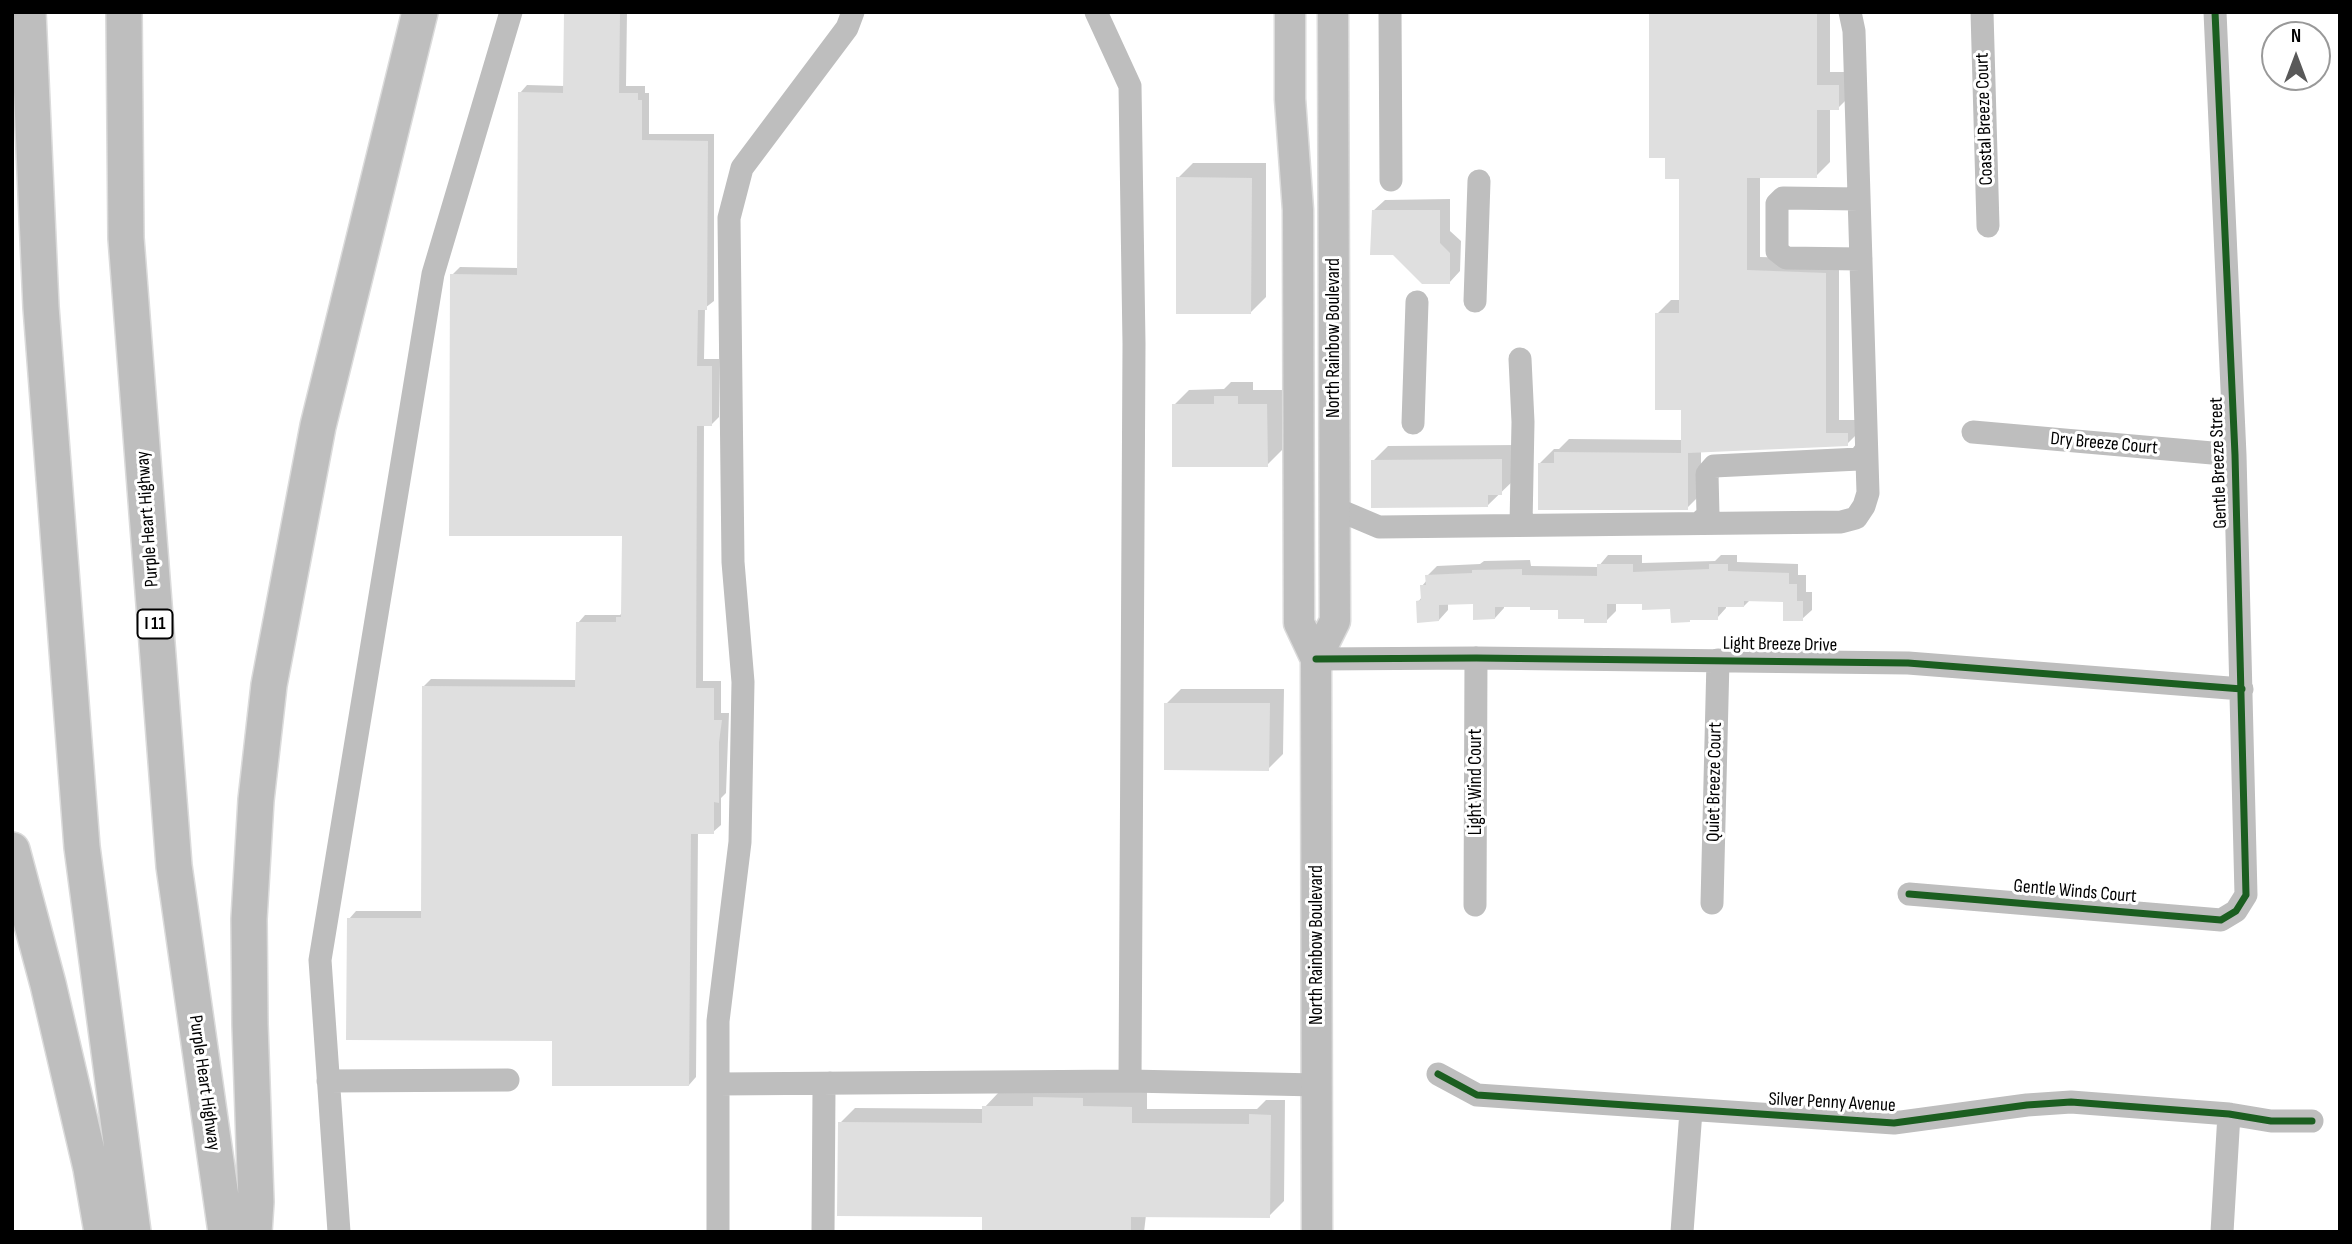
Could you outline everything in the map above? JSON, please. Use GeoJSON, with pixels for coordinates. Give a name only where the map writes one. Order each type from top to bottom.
{"type":"FeatureCollection","features":[{"type":"Feature","properties":{"kind":"highway","name":"Purple Heart Highway"},"geometry":{"type":"LineString","coordinates":[[124,12],[126,238],[174,866],[226,1232]]}},
{"type":"Feature","properties":{"kind":"highway"},"geometry":{"type":"LineString","coordinates":[[254,1232],[256,1202],[249,919],[256,800],[269,685],[318,426],[420,12]]}},
{"type":"Feature","properties":{"kind":"highway"},"geometry":{"type":"LineString","coordinates":[[27,23],[41,307],[82,847],[133,1232]]}},
{"type":"Feature","properties":{"kind":"highway"},"geometry":{"type":"LineString","coordinates":[[12,850],[48,984],[91,1168],[102,1232]]}},
{"type":"Feature","properties":{"kind":"main road","name":"North Rainbow Boulevard"},"geometry":{"type":"LineString","coordinates":[[1290,12],[1290,99],[1298,209],[1299,623],[1316,659],[1317,1232]]}},
{"type":"Feature","properties":{"kind":"main road","name":"North Rainbow Boulevard"},"geometry":{"type":"LineString","coordinates":[[1316,659],[1335,621],[1333,12]]}},
{"type":"Feature","properties":{"kind":"main road"},"geometry":{"type":"LineString","coordinates":[[1299,359],[1334,361]]}},
{"type":"Feature","properties":{"kind":"street"},"geometry":{"type":"LineString","coordinates":[[339,1232],[320,960],[433,274],[510,12]]}},
{"type":"Feature","properties":{"kind":"street"},"geometry":{"type":"LineString","coordinates":[[718,1232],[718,1021],[740,842],[743,682],[733,562],[729,218],[742,168],[847,28],[853,12]]}},
{"type":"Feature","properties":{"kind":"street"},"geometry":{"type":"LineString","coordinates":[[1096,12],[1130,86],[1134,344],[1130,1081]]}},
{"type":"Feature","properties":{"kind":"street"},"geometry":{"type":"LineString","coordinates":[[1390,12],[1391,180]]}},
{"type":"Feature","properties":{"kind":"street"},"geometry":{"type":"LineString","coordinates":[[1334,508],[1379,527],[1841,522],[1856,518],[1868,493],[1854,31],[1850,12]]}},
{"type":"Feature","properties":{"kind":"street","name":"Coastal Breeze Court"},"geometry":{"type":"LineString","coordinates":[[1982,12],[1988,226]]}},
{"type":"Feature","properties":{"kind":"street","name":"Gentle Breeze Street"},"geometry":{"type":"LineString","coordinates":[[2215,12],[2235,456],[2242,689],[2246,895],[2236,911]]}},
{"type":"Feature","properties":{"kind":"street"},"geometry":{"type":"LineString","coordinates":[[1475,301],[1479,181]]}},
{"type":"Feature","properties":{"kind":"street"},"geometry":{"type":"LineString","coordinates":[[1859,199],[1783,198],[1777,204],[1777,251],[1786,258],[1861,259]]}},
{"type":"Feature","properties":{"kind":"street"},"geometry":{"type":"LineString","coordinates":[[1413,423],[1417,302]]}},
{"type":"Feature","properties":{"kind":"street"},"geometry":{"type":"LineString","coordinates":[[1520,359],[1523,422],[1521,525]]}},
{"type":"Feature","properties":{"kind":"street","name":"Dry Breeze Court"},"geometry":{"type":"LineString","coordinates":[[1973,432],[2235,456]]}},
{"type":"Feature","properties":{"kind":"street"},"geometry":{"type":"LineString","coordinates":[[1699,523],[1708,515],[1707,474],[1714,466],[1859,459],[1866,450]]}},
{"type":"Feature","properties":{"kind":"street","name":"Light Wind Court"},"geometry":{"type":"LineString","coordinates":[[1475,905],[1476,658]]}},
{"type":"Feature","properties":{"kind":"street","name":"Light Breeze Drive"},"geometry":{"type":"LineString","coordinates":[[1316,659],[1908,663],[2242,689]]}},
{"type":"Feature","properties":{"kind":"street","name":"Quiet Breeze Court"},"geometry":{"type":"LineString","coordinates":[[1712,903],[1718,660]]}},
{"type":"Feature","properties":{"kind":"street","name":"Gentle Winds Court"},"geometry":{"type":"LineString","coordinates":[[1909,894],[2221,920],[2236,911]]}},
{"type":"Feature","properties":{"kind":"street","name":"Silver Penny Avenue"},"geometry":{"type":"LineString","coordinates":[[1438,1074],[1477,1096],[1894,1123],[2027,1105],[2071,1102],[2229,1114],[2270,1121],[2312,1121]]}},
{"type":"Feature","properties":{"kind":"street"},"geometry":{"type":"LineString","coordinates":[[328,1081],[509,1080]]}},
{"type":"Feature","properties":{"kind":"street"},"geometry":{"type":"LineString","coordinates":[[718,1084],[1130,1081],[1317,1085]]}},
{"type":"Feature","properties":{"kind":"street"},"geometry":{"type":"LineString","coordinates":[[823,1232],[824,1089],[830,1083]]}},
{"type":"Feature","properties":{"kind":"street"},"geometry":{"type":"LineString","coordinates":[[1682,1232],[1692,1111]]}},
{"type":"Feature","properties":{"kind":"street"},"geometry":{"type":"LineString","coordinates":[[2222,1232],[2229,1114]]}},
{"type":"Feature","properties":{"kind":"building"},"geometry":{"type":"Polygon","coordinates":[[[564,12],[620,12],[619,93],[638,93],[638,100],[642,100],[642,140],[708,141],[707,310],[698,310],[697,366],[712,366],[712,426],[697,426],[696,688],[714,688],[714,720],[722,720],[719,742],[719,803],[714,802],[714,834],[691,834],[689,1086],[552,1086],[552,1041],[346,1040],[347,918],[421,918],[422,686],[575,687],[576,622],[616,622],[616,617],[621,617],[622,536],[449,536],[450,274],[517,275],[518,92],[563,93],[564,12]]]}},
{"type":"Feature","properties":{"kind":"building"},"geometry":{"type":"Polygon","coordinates":[[[1649,12],[1817,12],[1817,85],[1839,85],[1839,110],[1817,110],[1817,178],[1747,178],[1747,270],[1826,273],[1826,433],[1848,433],[1848,446],[1688,453],[1688,510],[1538,510],[1538,463],[1554,463],[1554,452],[1681,453],[1681,410],[1655,410],[1655,313],[1679,313],[1679,179],[1665,179],[1665,158],[1649,158],[1649,12]]]}},
{"type":"Feature","properties":{"kind":"building"},"geometry":{"type":"Polygon","coordinates":[[[1176,177],[1252,178],[1251,314],[1176,314],[1176,177]]]}},
{"type":"Feature","properties":{"kind":"building"},"geometry":{"type":"Polygon","coordinates":[[[1372,210],[1440,210],[1440,243],[1450,253],[1450,284],[1422,284],[1393,255],[1370,255],[1372,210]]]}},
{"type":"Feature","properties":{"kind":"building"},"geometry":{"type":"Polygon","coordinates":[[[1214,396],[1238,396],[1238,404],[1267,404],[1268,467],[1172,467],[1172,404],[1214,404],[1214,396]]]}},
{"type":"Feature","properties":{"kind":"building"},"geometry":{"type":"Polygon","coordinates":[[[1502,459],[1502,495],[1488,495],[1488,507],[1371,508],[1371,460],[1502,459]]]}},
{"type":"Feature","properties":{"kind":"building"},"geometry":{"type":"Polygon","coordinates":[[[1597,564],[1633,564],[1633,572],[1709,569],[1709,564],[1728,564],[1728,571],[1789,573],[1789,584],[1797,584],[1797,601],[1803,601],[1803,621],[1783,621],[1783,602],[1744,601],[1744,607],[1718,607],[1718,620],[1690,622],[1671,623],[1670,609],[1642,610],[1642,604],[1607,604],[1607,623],[1584,623],[1584,619],[1558,619],[1558,610],[1530,610],[1530,607],[1495,607],[1495,619],[1473,620],[1473,604],[1439,605],[1439,621],[1417,623],[1416,601],[1421,600],[1420,585],[1426,585],[1425,575],[1522,569],[1522,575],[1597,576],[1597,564]]]}},
{"type":"Feature","properties":{"kind":"building"},"geometry":{"type":"Polygon","coordinates":[[[1164,703],[1270,703],[1269,771],[1164,770],[1164,703]]]}},
{"type":"Feature","properties":{"kind":"building"},"geometry":{"type":"Polygon","coordinates":[[[1033,1097],[1083,1098],[1083,1106],[1132,1107],[1132,1123],[1249,1124],[1249,1114],[1271,1115],[1270,1218],[1131,1217],[1131,1232],[982,1232],[982,1217],[837,1216],[838,1122],[982,1123],[982,1106],[1033,1106],[1033,1097]]]}},
{"type":"Feature","properties":{"kind":"cycle path"},"geometry":{"type":"LineString","coordinates":[[1909,894],[2221,920],[2236,911],[2246,895],[2235,455],[2215,12]]}},
{"type":"Feature","properties":{"kind":"cycle path"},"geometry":{"type":"LineString","coordinates":[[1316,659],[1908,663],[2242,689]]}},
{"type":"Feature","properties":{"kind":"cycle path"},"geometry":{"type":"LineString","coordinates":[[1438,1074],[1477,1095],[1894,1123],[2027,1105],[2071,1102],[2229,1114],[2271,1121],[2312,1121]]}}]}
